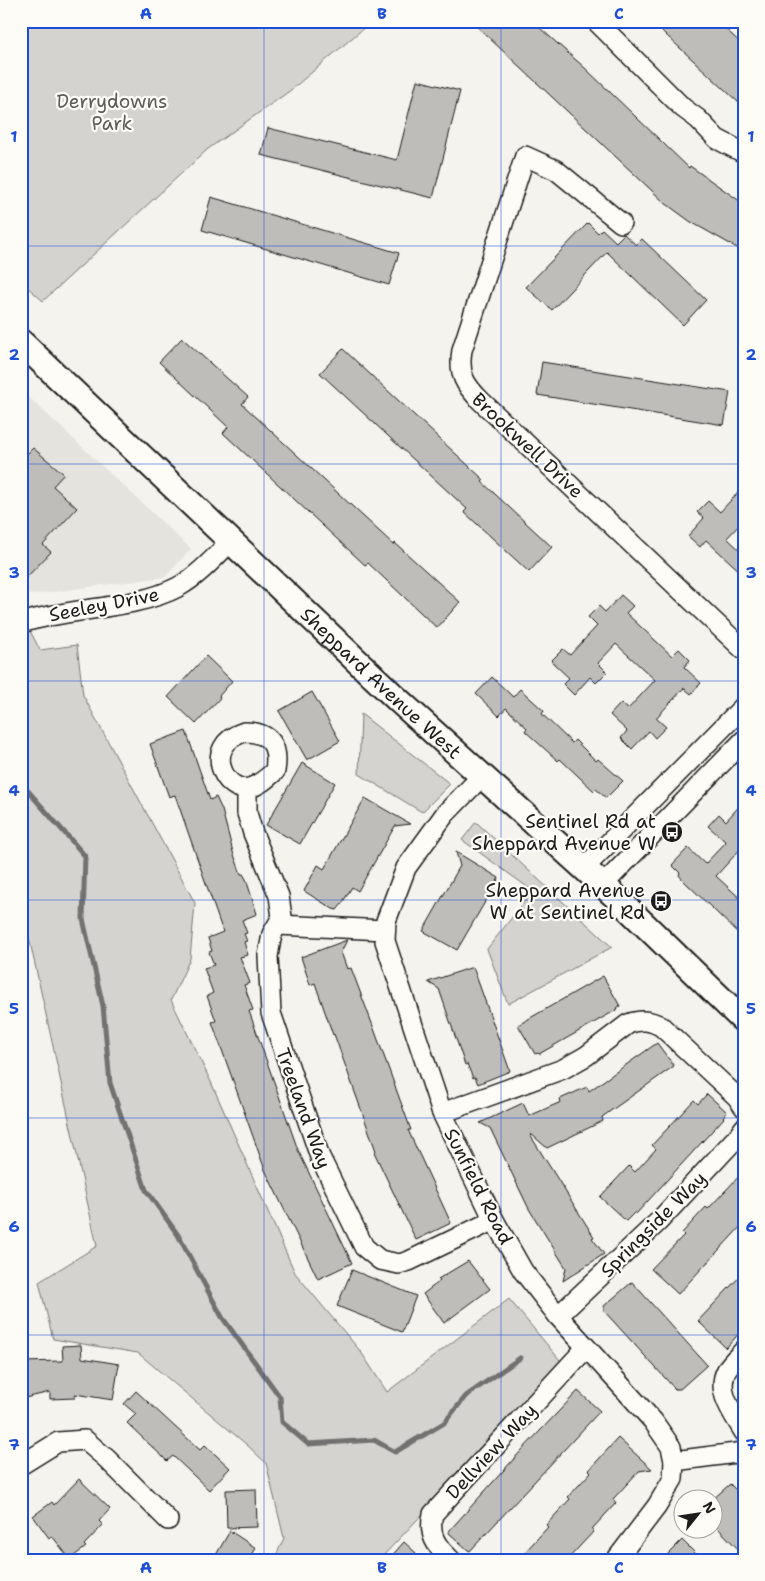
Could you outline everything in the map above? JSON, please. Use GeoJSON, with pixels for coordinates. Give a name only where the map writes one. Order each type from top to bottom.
{"type":"FeatureCollection","features":[{"type":"Feature","properties":{"kind":"main road","name":"Sheppard Avenue West"},"geometry":{"type":"LineString","coordinates":[[21,342],[398,700],[603,885],[744,1020]]}},
{"type":"Feature","properties":{"kind":"street"},"geometry":{"type":"LineString","coordinates":[[596,21],[683,108],[698,119],[717,139],[744,153]]}},
{"type":"Feature","properties":{"kind":"street","name":"Brookwell Drive"},"geometry":{"type":"LineString","coordinates":[[621,223],[556,170],[525,156],[464,340],[460,362],[463,378],[468,388],[481,401],[744,650]]}},
{"type":"Feature","properties":{"kind":"street","name":"Seeley Drive"},"geometry":{"type":"LineString","coordinates":[[21,623],[50,614],[109,606],[161,594],[192,578],[230,542]]}},
{"type":"Feature","properties":{"kind":"street"},"geometry":{"type":"LineString","coordinates":[[584,868],[744,706]]}},
{"type":"Feature","properties":{"kind":"street"},"geometry":{"type":"LineString","coordinates":[[603,885],[744,740]]}},
{"type":"Feature","properties":{"kind":"street","name":"Sunfield Road"},"geometry":{"type":"LineString","coordinates":[[482,776],[445,814],[406,868],[388,912],[385,930],[386,941],[442,1113],[494,1220],[523,1271],[558,1316],[662,1433],[671,1447],[674,1462]]}},
{"type":"Feature","properties":{"kind":"street","name":"Treeland Way"},"geometry":{"type":"LineString","coordinates":[[247,789],[248,813],[252,833],[280,896],[282,906],[282,917],[272,934],[268,956],[271,1013],[320,1157],[364,1247],[380,1260],[399,1264],[494,1220]]}},
{"type":"Feature","properties":{"kind":"street"},"geometry":{"type":"LineString","coordinates":[[278,925],[385,930]]}},
{"type":"Feature","properties":{"kind":"street"},"geometry":{"type":"LineString","coordinates":[[442,1113],[558,1071],[586,1056],[628,1024],[640,1021],[654,1022],[662,1027],[737,1097],[744,1107]]}},
{"type":"Feature","properties":{"kind":"street","name":"Springside Way"},"geometry":{"type":"LineString","coordinates":[[558,1316],[658,1222],[744,1128]]}},
{"type":"Feature","properties":{"kind":"street","name":"Dellview Way"},"geometry":{"type":"LineString","coordinates":[[451,1560],[438,1548],[432,1537],[433,1514],[586,1348]]}},
{"type":"Feature","properties":{"kind":"street"},"geometry":{"type":"LineString","coordinates":[[744,1350],[728,1368],[722,1382],[725,1397],[744,1432]]}},
{"type":"Feature","properties":{"kind":"street"},"geometry":{"type":"LineString","coordinates":[[21,1465],[58,1442],[85,1440],[107,1459],[168,1520]]}},
{"type":"Feature","properties":{"kind":"street"},"geometry":{"type":"LineString","coordinates":[[616,1560],[657,1506],[673,1479],[674,1462],[744,1452]]}},
{"type":"Feature","properties":{"kind":"shaded area"},"geometry":{"type":"Polygon","coordinates":[[[21,390],[191,549],[165,577],[21,596],[21,390]]]}},
{"type":"Feature","properties":{"kind":"green space","name":"Derrydowns Park"},"geometry":{"type":"Polygon","coordinates":[[[21,21],[372,21],[291,90],[208,149],[43,301],[25,285],[21,288],[23,283],[21,281],[21,21]]]}},
{"type":"Feature","properties":{"kind":"green space"},"geometry":{"type":"Polygon","coordinates":[[[21,623],[29,629],[40,650],[77,645],[83,695],[195,903],[190,959],[171,1000],[211,1082],[295,1273],[361,1352],[387,1392],[509,1299],[564,1365],[379,1560],[274,1560],[284,1538],[266,1463],[138,1353],[53,1339],[39,1282],[97,1246],[21,901],[21,623]]]}},
{"type":"Feature","properties":{"kind":"green space"},"geometry":{"type":"Polygon","coordinates":[[[361,714],[450,784],[422,812],[359,774],[361,714]]]}},
{"type":"Feature","properties":{"kind":"green space"},"geometry":{"type":"Polygon","coordinates":[[[476,822],[612,947],[508,1004],[487,949],[533,891],[462,840],[476,822]]]}},
{"type":"Feature","properties":{"kind":"building"},"geometry":{"type":"Polygon","coordinates":[[[471,21],[532,21],[585,68],[689,168],[690,166],[744,204],[744,240],[739,249],[691,222],[665,203],[471,21]]]}},
{"type":"Feature","properties":{"kind":"building"},"geometry":{"type":"Polygon","coordinates":[[[651,21],[717,21],[744,46],[744,95],[738,102],[651,21]]]}},
{"type":"Feature","properties":{"kind":"building"},"geometry":{"type":"Polygon","coordinates":[[[417,80],[460,91],[433,198],[261,155],[268,128],[397,160],[417,80]]]}},
{"type":"Feature","properties":{"kind":"building"},"geometry":{"type":"Polygon","coordinates":[[[211,197],[399,253],[389,285],[202,230],[211,197]]]}},
{"type":"Feature","properties":{"kind":"building"},"geometry":{"type":"Polygon","coordinates":[[[588,223],[598,233],[602,229],[616,242],[624,234],[636,245],[642,239],[706,300],[683,325],[607,252],[552,310],[526,287],[588,223]]]}},
{"type":"Feature","properties":{"kind":"building"},"geometry":{"type":"Polygon","coordinates":[[[182,338],[248,397],[242,404],[394,545],[395,543],[460,602],[437,628],[368,563],[365,565],[223,433],[228,427],[159,362],[182,338]]]}},
{"type":"Feature","properties":{"kind":"building"},"geometry":{"type":"Polygon","coordinates":[[[343,349],[484,480],[482,482],[552,547],[529,572],[464,512],[467,509],[320,373],[343,349]]]}},
{"type":"Feature","properties":{"kind":"building"},"geometry":{"type":"Polygon","coordinates":[[[542,362],[730,392],[724,425],[537,395],[542,362]]]}},
{"type":"Feature","properties":{"kind":"building"},"geometry":{"type":"Polygon","coordinates":[[[33,448],[64,474],[53,486],[77,508],[43,545],[51,552],[21,583],[21,460],[33,448]]]}},
{"type":"Feature","properties":{"kind":"building"},"geometry":{"type":"Polygon","coordinates":[[[744,486],[744,510],[738,517],[743,521],[727,538],[744,554],[744,575],[706,540],[700,547],[688,536],[704,518],[697,512],[708,501],[720,512],[744,486]]]}},
{"type":"Feature","properties":{"kind":"building"},"geometry":{"type":"Polygon","coordinates":[[[621,595],[633,606],[626,613],[672,656],[679,649],[690,660],[684,667],[701,683],[691,694],[684,688],[656,718],[666,727],[655,738],[649,731],[632,749],[621,738],[627,731],[610,715],[621,703],[628,709],[655,680],[616,644],[598,663],[607,672],[596,683],[590,677],[574,695],[563,684],[569,678],[551,661],[563,649],[570,655],[597,626],[588,617],[599,606],[605,612],[621,595]]]}},
{"type":"Feature","properties":{"kind":"building"},"geometry":{"type":"Polygon","coordinates":[[[206,656],[232,681],[219,696],[220,698],[196,724],[168,697],[206,656]]]}},
{"type":"Feature","properties":{"kind":"building"},"geometry":{"type":"Polygon","coordinates":[[[492,677],[513,697],[520,689],[544,711],[542,714],[572,743],[575,740],[596,761],[598,759],[623,781],[606,798],[596,789],[594,791],[560,759],[558,761],[525,731],[527,728],[506,708],[499,716],[476,694],[492,677]]]}},
{"type":"Feature","properties":{"kind":"building"},"geometry":{"type":"Polygon","coordinates":[[[312,692],[340,741],[307,760],[279,711],[312,692]]]}},
{"type":"Feature","properties":{"kind":"building"},"geometry":{"type":"Polygon","coordinates":[[[186,731],[210,800],[216,797],[222,810],[233,852],[241,874],[246,879],[257,914],[242,920],[247,933],[244,934],[247,941],[244,942],[248,955],[240,957],[250,983],[244,985],[253,1010],[249,1011],[298,1150],[352,1263],[318,1279],[265,1170],[212,1022],[216,1021],[207,996],[213,993],[204,968],[214,965],[209,952],[212,951],[208,938],[223,932],[175,795],[169,797],[150,744],[186,731]]]}},
{"type":"Feature","properties":{"kind":"building"},"geometry":{"type":"Polygon","coordinates":[[[302,763],[335,783],[300,844],[266,825],[302,763]]]}},
{"type":"Feature","properties":{"kind":"building"},"geometry":{"type":"Polygon","coordinates":[[[365,798],[410,824],[395,826],[358,891],[352,887],[337,910],[333,909],[304,891],[318,865],[324,869],[365,798]]]}},
{"type":"Feature","properties":{"kind":"building"},"geometry":{"type":"Polygon","coordinates":[[[744,801],[744,845],[716,876],[744,902],[744,939],[683,880],[679,875],[680,873],[672,865],[688,848],[705,864],[726,842],[708,826],[719,814],[726,821],[744,801]]]}},
{"type":"Feature","properties":{"kind":"building"},"geometry":{"type":"Polygon","coordinates":[[[456,852],[499,878],[457,950],[423,931],[460,866],[456,852]]]}},
{"type":"Feature","properties":{"kind":"building"},"geometry":{"type":"Polygon","coordinates":[[[347,940],[341,952],[347,969],[351,968],[373,1026],[411,1130],[408,1130],[451,1223],[416,1240],[374,1152],[376,1151],[315,983],[310,985],[301,957],[347,940]]]}},
{"type":"Feature","properties":{"kind":"building"},"geometry":{"type":"Polygon","coordinates":[[[473,967],[510,1071],[478,1084],[467,1064],[465,1065],[439,989],[428,982],[473,967]]]}},
{"type":"Feature","properties":{"kind":"building"},"geometry":{"type":"Polygon","coordinates":[[[603,976],[620,1006],[618,1009],[539,1054],[535,1054],[518,1025],[603,976]]]}},
{"type":"Feature","properties":{"kind":"building"},"geometry":{"type":"Polygon","coordinates":[[[657,1043],[674,1066],[602,1117],[603,1121],[547,1148],[530,1135],[594,1237],[592,1238],[604,1254],[563,1281],[566,1268],[529,1209],[490,1128],[480,1123],[523,1103],[529,1116],[561,1102],[560,1099],[587,1087],[589,1091],[657,1043]]]}},
{"type":"Feature","properties":{"kind":"building"},"geometry":{"type":"Polygon","coordinates":[[[707,1094],[727,1112],[724,1118],[636,1214],[635,1212],[626,1221],[600,1197],[629,1166],[635,1172],[656,1149],[652,1145],[694,1100],[698,1104],[707,1094]]]}},
{"type":"Feature","properties":{"kind":"building"},"geometry":{"type":"Polygon","coordinates":[[[744,1171],[744,1223],[678,1294],[651,1269],[684,1235],[682,1233],[706,1207],[708,1209],[744,1171]]]}},
{"type":"Feature","properties":{"kind":"building"},"geometry":{"type":"Polygon","coordinates":[[[468,1261],[490,1289],[444,1323],[423,1294],[440,1281],[438,1279],[468,1261]]]}},
{"type":"Feature","properties":{"kind":"building"},"geometry":{"type":"Polygon","coordinates":[[[352,1270],[416,1296],[402,1332],[337,1306],[352,1270]]]}},
{"type":"Feature","properties":{"kind":"building"},"geometry":{"type":"Polygon","coordinates":[[[744,1272],[744,1328],[726,1348],[698,1321],[744,1272]]]}},
{"type":"Feature","properties":{"kind":"building"},"geometry":{"type":"Polygon","coordinates":[[[632,1282],[707,1365],[680,1389],[675,1389],[604,1311],[604,1306],[632,1282]]]}},
{"type":"Feature","properties":{"kind":"building"},"geometry":{"type":"Polygon","coordinates":[[[81,1345],[82,1358],[119,1364],[113,1400],[75,1394],[75,1398],[50,1399],[50,1392],[21,1399],[21,1362],[63,1361],[62,1346],[81,1345]]]}},
{"type":"Feature","properties":{"kind":"building"},"geometry":{"type":"Polygon","coordinates":[[[136,1391],[200,1450],[205,1445],[230,1468],[209,1490],[173,1456],[167,1461],[127,1423],[136,1414],[124,1404],[136,1391]]]}},
{"type":"Feature","properties":{"kind":"building"},"geometry":{"type":"Polygon","coordinates":[[[578,1391],[600,1411],[470,1551],[468,1550],[449,1531],[578,1391]]]}},
{"type":"Feature","properties":{"kind":"building"},"geometry":{"type":"Polygon","coordinates":[[[618,1438],[652,1469],[639,1471],[613,1499],[616,1503],[592,1529],[594,1531],[567,1560],[531,1560],[524,1553],[570,1499],[568,1497],[591,1472],[589,1470],[618,1438]]]}},
{"type":"Feature","properties":{"kind":"building"},"geometry":{"type":"Polygon","coordinates":[[[79,1479],[110,1509],[99,1521],[103,1525],[84,1545],[86,1547],[70,1559],[52,1536],[49,1538],[33,1516],[52,1502],[54,1505],[79,1479]]]}},
{"type":"Feature","properties":{"kind":"building"},"geometry":{"type":"Polygon","coordinates":[[[730,1484],[744,1498],[744,1555],[722,1532],[722,1491],[730,1484]]]}},
{"type":"Feature","properties":{"kind":"building"},"geometry":{"type":"Polygon","coordinates":[[[256,1489],[257,1527],[227,1528],[226,1490],[256,1489]]]}},
{"type":"Feature","properties":{"kind":"building"},"geometry":{"type":"Polygon","coordinates":[[[230,1531],[256,1548],[249,1560],[213,1560],[230,1531]]]}},
{"type":"Feature","properties":{"kind":"building"},"geometry":{"type":"Polygon","coordinates":[[[682,1540],[702,1560],[662,1560],[682,1540]]]}},
{"type":"Feature","properties":{"kind":"building"},"geometry":{"type":"Polygon","coordinates":[[[404,1542],[416,1553],[410,1560],[388,1560],[404,1542]]]}},
{"type":"Feature","properties":{"kind":"waterway"},"geometry":{"type":"LineString","coordinates":[[21,783],[85,856],[83,919],[103,1006],[110,1083],[146,1190],[178,1235],[222,1317],[280,1397],[282,1422],[308,1444],[374,1440],[395,1452],[444,1423],[466,1396],[520,1358]]}},
{"type":"Feature","properties":{"kind":"place","name":"Sentinel Rd at Sheppard Avenue W"},"geometry":{"type":"Point","coordinates":[672,832]}},
{"type":"Feature","properties":{"kind":"place","name":"Sheppard Avenue W at Sentinel Rd"},"geometry":{"type":"Point","coordinates":[661,901]}}]}
